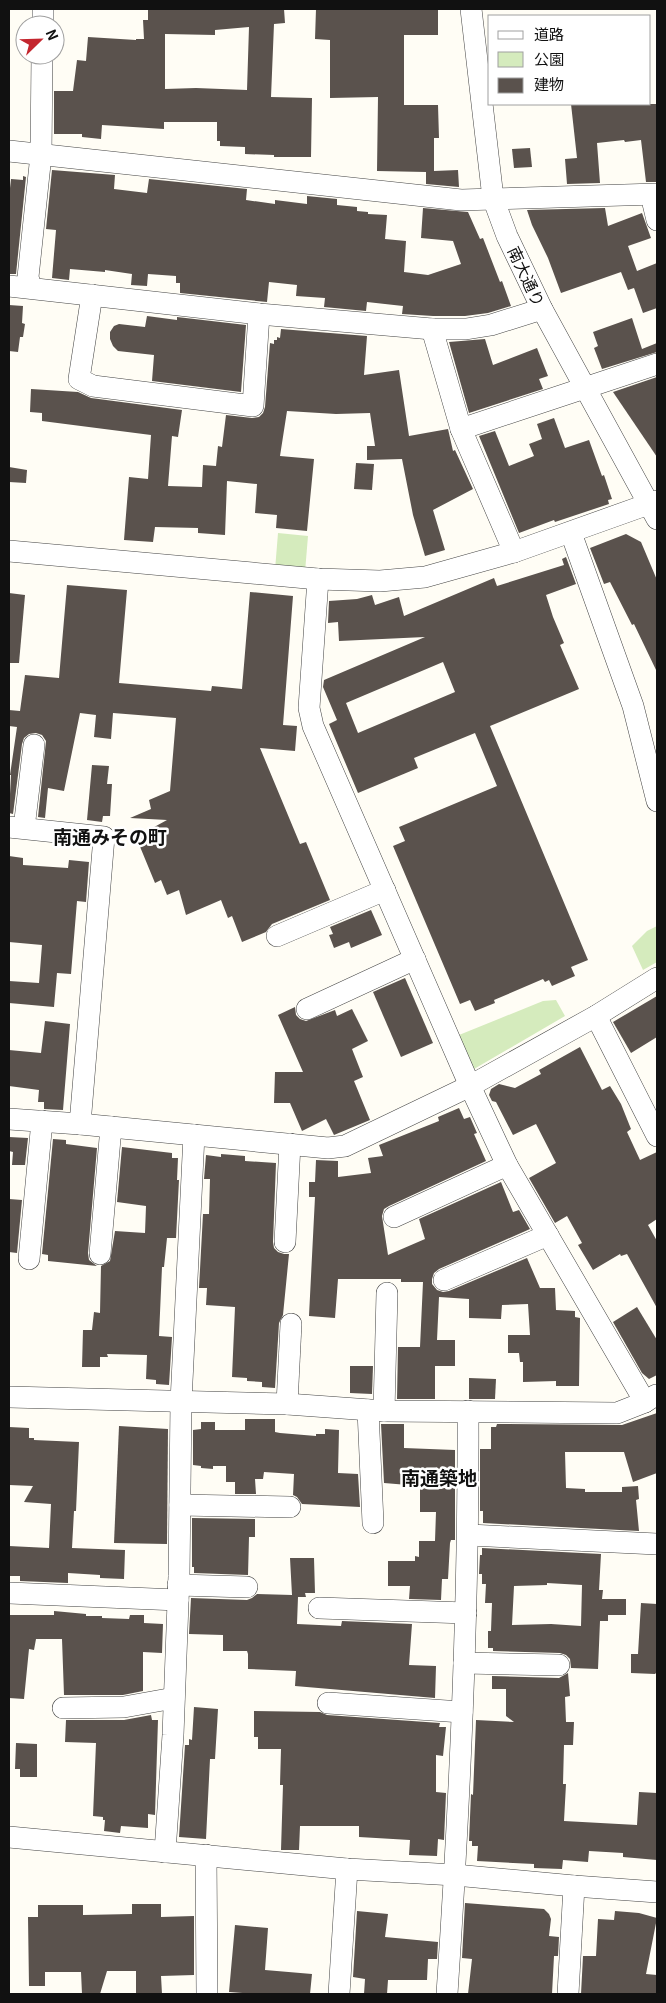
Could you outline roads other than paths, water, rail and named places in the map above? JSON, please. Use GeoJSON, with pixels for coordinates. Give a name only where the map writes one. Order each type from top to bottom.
{"type":"FeatureCollection","features":[{"type":"Feature","properties":{"kind":"street","name":"南大通り"},"geometry":{"type":"LineString","coordinates":[[471,9],[492,198],[542,310],[655,508]]}},
{"type":"Feature","properties":{"kind":"street"},"geometry":{"type":"LineString","coordinates":[[31,288],[28,277],[41,155],[42,65]]}},
{"type":"Feature","properties":{"kind":"street"},"geometry":{"type":"LineString","coordinates":[[9,151],[461,200],[654,194],[657,220]]}},
{"type":"Feature","properties":{"kind":"street"},"geometry":{"type":"LineString","coordinates":[[9,286],[259,314],[432,329],[466,329],[491,326],[542,310]]}},
{"type":"Feature","properties":{"kind":"street"},"geometry":{"type":"LineString","coordinates":[[92,295],[78,379],[92,386],[253,406],[259,314]]}},
{"type":"Feature","properties":{"kind":"street"},"geometry":{"type":"LineString","coordinates":[[432,329],[461,429],[514,552]]}},
{"type":"Feature","properties":{"kind":"street"},"geometry":{"type":"LineString","coordinates":[[461,429],[657,364]]}},
{"type":"Feature","properties":{"kind":"street"},"geometry":{"type":"LineString","coordinates":[[9,551],[318,579],[380,581],[424,577],[514,552],[655,508]]}},
{"type":"Feature","properties":{"kind":"street"},"geometry":{"type":"LineString","coordinates":[[571,533],[633,706],[657,801]]}},
{"type":"Feature","properties":{"kind":"street"},"geometry":{"type":"LineString","coordinates":[[9,1397],[287,1404],[376,1410],[618,1414],[651,1398],[548,1235],[507,1165],[470,1086],[313,726],[309,708],[318,579]]}},
{"type":"Feature","properties":{"kind":"street"},"geometry":{"type":"LineString","coordinates":[[34,744],[16,828],[104,837],[80,1124]]}},
{"type":"Feature","properties":{"kind":"street"},"geometry":{"type":"LineString","coordinates":[[277,936],[385,890]]}},
{"type":"Feature","properties":{"kind":"street"},"geometry":{"type":"LineString","coordinates":[[307,1009],[415,959]]}},
{"type":"Feature","properties":{"kind":"street"},"geometry":{"type":"LineString","coordinates":[[9,1119],[328,1148],[345,1146],[470,1086],[596,1016],[657,978]]}},
{"type":"Feature","properties":{"kind":"street"},"geometry":{"type":"LineString","coordinates":[[596,1016],[657,1136]]}},
{"type":"Feature","properties":{"kind":"street"},"geometry":{"type":"LineString","coordinates":[[29,1259],[42,1121]]}},
{"type":"Feature","properties":{"kind":"street"},"geometry":{"type":"LineString","coordinates":[[100,1254],[111,1127]]}},
{"type":"Feature","properties":{"kind":"street"},"geometry":{"type":"LineString","coordinates":[[165,1852],[174,1698],[181,1402],[194,1136]]}},
{"type":"Feature","properties":{"kind":"street"},"geometry":{"type":"LineString","coordinates":[[285,1242],[290,1144]]}},
{"type":"Feature","properties":{"kind":"street"},"geometry":{"type":"LineString","coordinates":[[394,1217],[507,1165]]}},
{"type":"Feature","properties":{"kind":"street"},"geometry":{"type":"LineString","coordinates":[[444,1280],[548,1235]]}},
{"type":"Feature","properties":{"kind":"street"},"geometry":{"type":"LineString","coordinates":[[373,1523],[376,1410],[386,1293]]}},
{"type":"Feature","properties":{"kind":"street"},"geometry":{"type":"LineString","coordinates":[[287,1404],[291,1324]]}},
{"type":"Feature","properties":{"kind":"street"},"geometry":{"type":"LineString","coordinates":[[447,1994],[455,1875],[469,1535],[468,1412]]}},
{"type":"Feature","properties":{"kind":"street"},"geometry":{"type":"LineString","coordinates":[[180,1505],[290,1507]]}},
{"type":"Feature","properties":{"kind":"street"},"geometry":{"type":"LineString","coordinates":[[469,1535],[657,1544]]}},
{"type":"Feature","properties":{"kind":"street"},"geometry":{"type":"LineString","coordinates":[[9,1592],[178,1592],[247,1587]]}},
{"type":"Feature","properties":{"kind":"street"},"geometry":{"type":"LineString","coordinates":[[319,1608],[466,1613]]}},
{"type":"Feature","properties":{"kind":"street"},"geometry":{"type":"LineString","coordinates":[[464,1663],[559,1665]]}},
{"type":"Feature","properties":{"kind":"street"},"geometry":{"type":"LineString","coordinates":[[63,1708],[124,1707],[174,1698]]}},
{"type":"Feature","properties":{"kind":"street"},"geometry":{"type":"LineString","coordinates":[[328,1703],[462,1712]]}},
{"type":"Feature","properties":{"kind":"street"},"geometry":{"type":"LineString","coordinates":[[9,1837],[347,1869],[455,1875],[657,1892]]}},
{"type":"Feature","properties":{"kind":"street"},"geometry":{"type":"LineString","coordinates":[[206,1855],[207,1994]]}},
{"type":"Feature","properties":{"kind":"street"},"geometry":{"type":"LineString","coordinates":[[339,1994],[347,1869]]}},
{"type":"Feature","properties":{"kind":"street"},"geometry":{"type":"LineString","coordinates":[[568,1994],[574,1886]]}},
{"type":"Feature","properties":{"kind":"district","name":"南通みその町"},"geometry":{"type":"Point","coordinates":[110,835]}},
{"type":"Feature","properties":{"kind":"district","name":"南通築地"},"geometry":{"type":"Point","coordinates":[439,1476]}}]}
